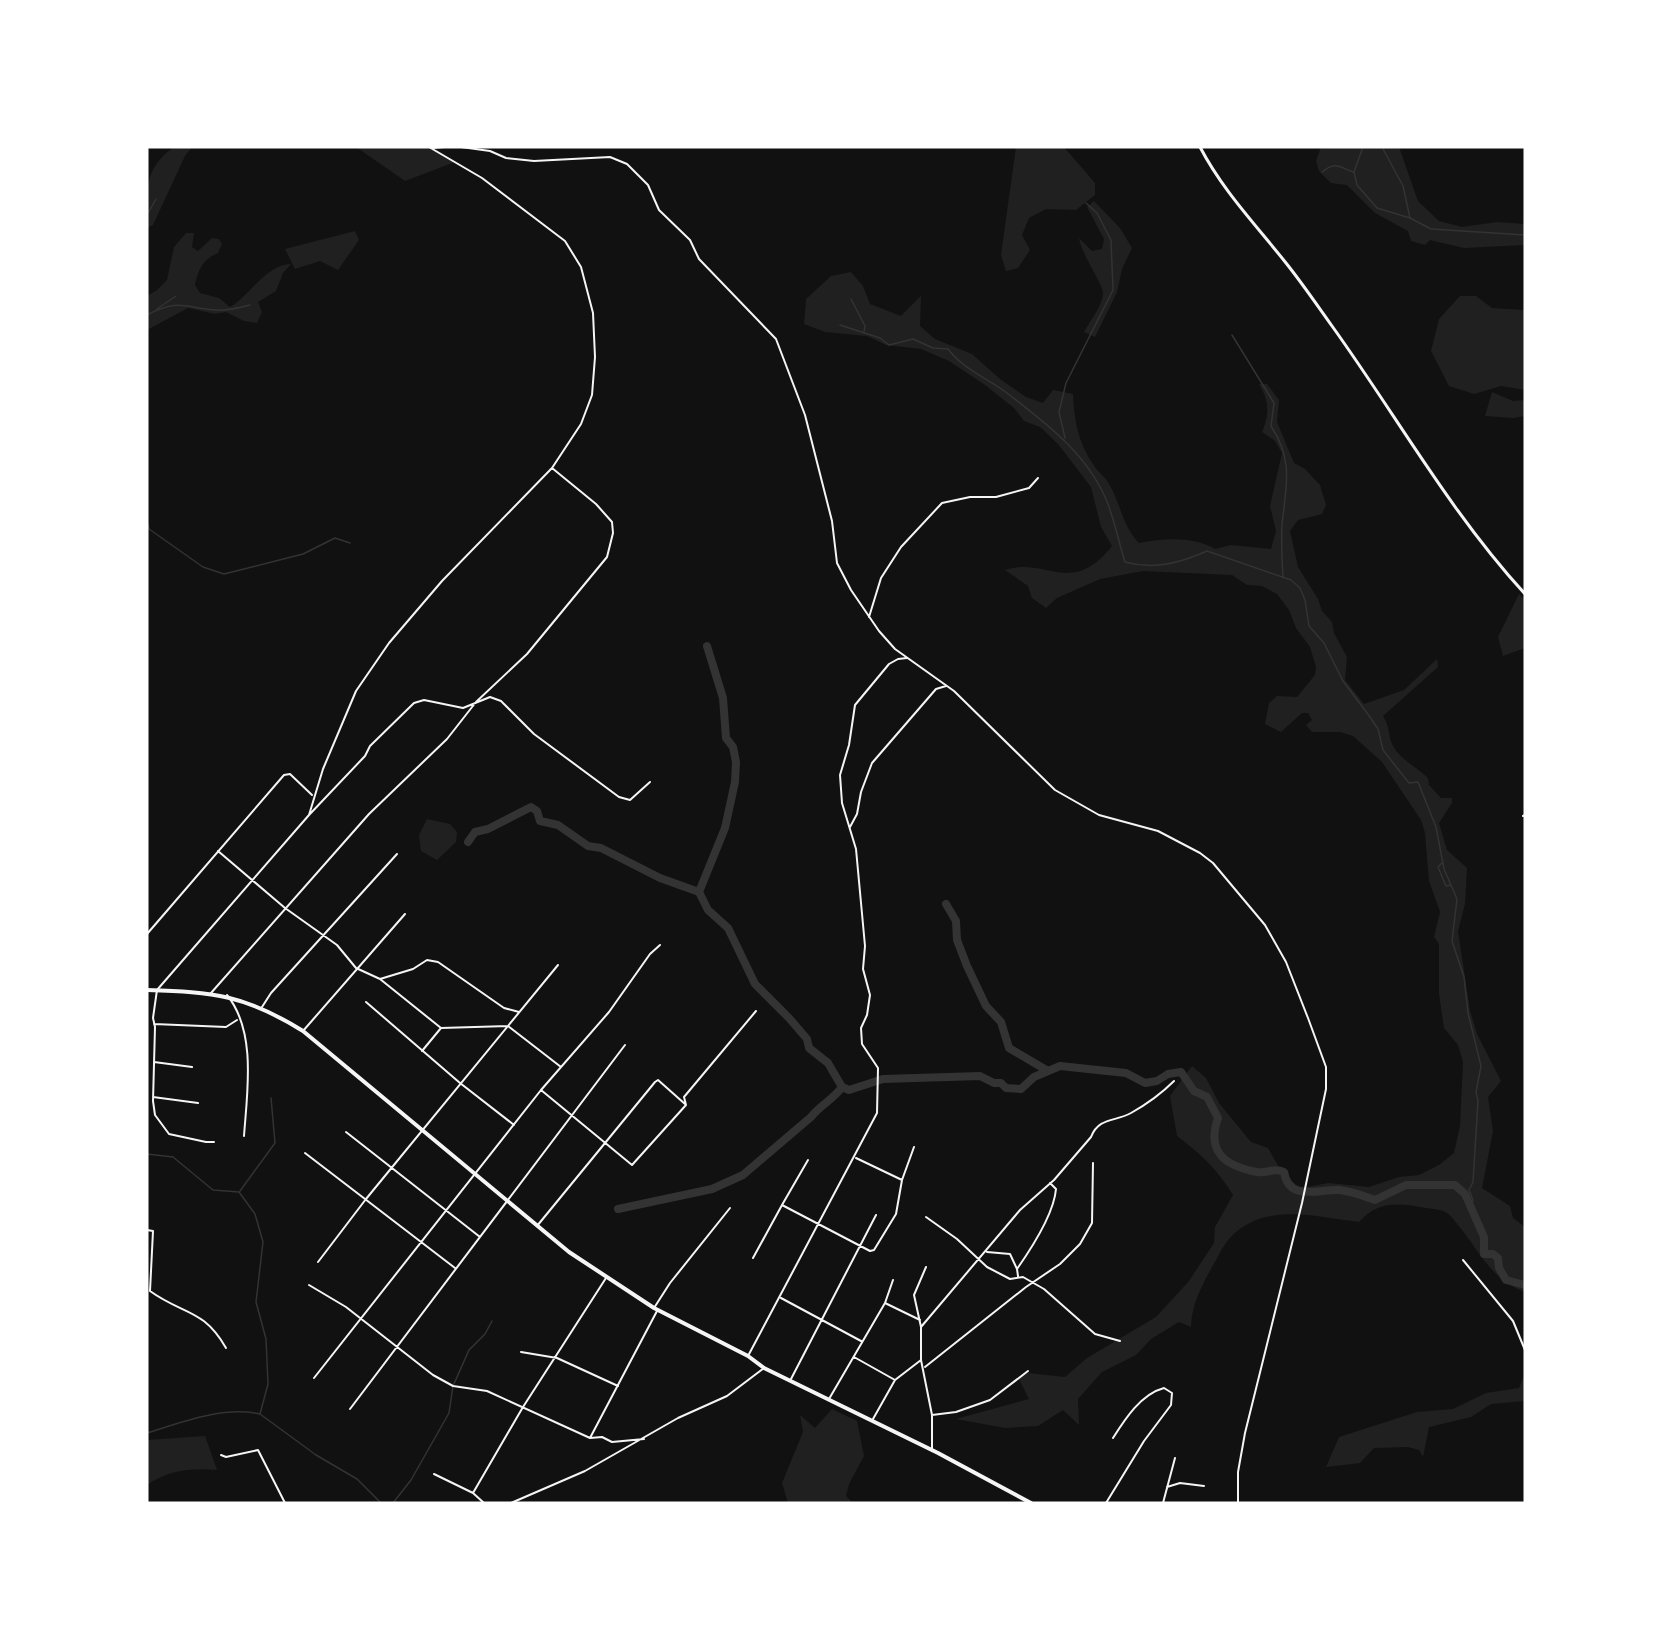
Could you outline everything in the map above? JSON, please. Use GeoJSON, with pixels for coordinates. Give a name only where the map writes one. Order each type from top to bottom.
{"type":"FeatureCollection","features":[{"type":"Feature","properties":{"kind":"highway"},"geometry":{"type":"LineString","coordinates":[[147,990],[227,995],[262,1007],[303,1031],[537,1226],[606,1278],[656,1309],[748,1356],[764,1368],[791,1379],[932,1450],[1030,1503]]}},
{"type":"Feature","properties":{"kind":"main road"},"geometry":{"type":"LineString","coordinates":[[1200,147],[1240,209],[1286,263],[1366,373],[1453,508],[1483,547],[1525,594]]}},
{"type":"Feature","properties":{"kind":"street"},"geometry":{"type":"LineString","coordinates":[[430,148],[444,147]]}},
{"type":"Feature","properties":{"kind":"street"},"geometry":{"type":"LineString","coordinates":[[461,147],[490,151],[507,158],[534,161],[610,157],[627,164],[648,184],[659,210],[690,240],[699,259],[776,339],[791,372],[811,436],[832,521],[837,563],[869,618],[895,649],[946,686],[1055,790],[1099,815],[1158,831],[1200,853],[1213,863],[1265,925],[1286,962],[1326,1067],[1326,1089],[1304,1193],[1247,1423],[1238,1472],[1238,1503]]}},
{"type":"Feature","properties":{"kind":"street"},"geometry":{"type":"LineString","coordinates":[[309,815],[313,795],[356,692],[389,643],[442,581],[552,468],[581,424],[592,395],[595,357],[593,313],[581,267],[565,241],[482,178],[430,148]]}},
{"type":"Feature","properties":{"kind":"street"},"geometry":{"type":"LineString","coordinates":[[211,993],[369,814],[447,739],[476,702],[527,654],[607,557],[613,532],[612,522],[596,504],[552,468]]}},
{"type":"Feature","properties":{"kind":"street"},"geometry":{"type":"LineString","coordinates":[[869,618],[881,578],[901,547],[942,503],[970,497],[996,497],[1029,488],[1038,478]]}},
{"type":"Feature","properties":{"kind":"street"},"geometry":{"type":"LineString","coordinates":[[748,1356],[856,1158],[877,1113],[878,1068],[862,1044],[861,1029],[867,1015],[870,995],[863,969],[865,946],[856,849],[842,802],[840,775],[849,745],[855,705],[889,664],[898,658],[907,658]]}},
{"type":"Feature","properties":{"kind":"street"},"geometry":{"type":"LineString","coordinates":[[850,827],[857,814],[861,792],[872,763],[936,689],[946,686]]}},
{"type":"Feature","properties":{"kind":"street"},"geometry":{"type":"LineString","coordinates":[[214,1142],[169,1134],[155,1115],[153,1018],[157,990],[309,815],[365,756],[370,746],[414,703],[424,700],[463,708],[490,697],[501,701],[534,734],[619,796],[630,800],[650,782]]}},
{"type":"Feature","properties":{"kind":"street"},"geometry":{"type":"LineString","coordinates":[[147,934],[284,775],[290,774],[313,795]]}},
{"type":"Feature","properties":{"kind":"street"},"geometry":{"type":"LineString","coordinates":[[218,851],[255,879],[285,908],[337,945],[356,968],[380,979],[441,1028],[508,1026],[561,1067]]}},
{"type":"Feature","properties":{"kind":"street"},"geometry":{"type":"LineString","coordinates":[[262,1007],[271,993],[397,855]]}},
{"type":"Feature","properties":{"kind":"street"},"geometry":{"type":"LineString","coordinates":[[303,1031],[405,914]]}},
{"type":"Feature","properties":{"kind":"street"},"geometry":{"type":"LineString","coordinates":[[315,1378],[541,1090],[609,1012],[650,954],[660,945]]}},
{"type":"Feature","properties":{"kind":"street"},"geometry":{"type":"LineString","coordinates":[[380,979],[414,969],[427,960],[438,962],[504,1008],[520,1012]]}},
{"type":"Feature","properties":{"kind":"street"},"geometry":{"type":"LineString","coordinates":[[318,1262],[366,1199],[558,965]]}},
{"type":"Feature","properties":{"kind":"street"},"geometry":{"type":"LineString","coordinates":[[227,995],[247,1046],[249,1078],[244,1136]]}},
{"type":"Feature","properties":{"kind":"street"},"geometry":{"type":"LineString","coordinates":[[366,1002],[460,1083],[515,1125]]}},
{"type":"Feature","properties":{"kind":"street"},"geometry":{"type":"LineString","coordinates":[[686,1105],[684,1097],[756,1011]]}},
{"type":"Feature","properties":{"kind":"street"},"geometry":{"type":"LineString","coordinates":[[147,1021],[153,1018]]}},
{"type":"Feature","properties":{"kind":"street"},"geometry":{"type":"LineString","coordinates":[[154,1024],[226,1027],[238,1020]]}},
{"type":"Feature","properties":{"kind":"street"},"geometry":{"type":"LineString","coordinates":[[422,1051],[441,1028]]}},
{"type":"Feature","properties":{"kind":"street"},"geometry":{"type":"LineString","coordinates":[[350,1409],[624,1045]]}},
{"type":"Feature","properties":{"kind":"street"},"geometry":{"type":"LineString","coordinates":[[154,1062],[192,1067]]}},
{"type":"Feature","properties":{"kind":"street"},"geometry":{"type":"LineString","coordinates":[[537,1226],[603,1143],[658,1080],[686,1105]]}},
{"type":"Feature","properties":{"kind":"street"},"geometry":{"type":"LineString","coordinates":[[921,1327],[987,1252],[1020,1210],[1050,1183],[1091,1137],[1095,1128],[1107,1119],[1127,1115],[1158,1097],[1174,1081]]}},
{"type":"Feature","properties":{"kind":"street"},"geometry":{"type":"LineString","coordinates":[[541,1090],[632,1166],[686,1105]]}},
{"type":"Feature","properties":{"kind":"street"},"geometry":{"type":"LineString","coordinates":[[153,1097],[198,1103]]}},
{"type":"Feature","properties":{"kind":"street"},"geometry":{"type":"LineString","coordinates":[[346,1132],[480,1238]]}},
{"type":"Feature","properties":{"kind":"street"},"geometry":{"type":"LineString","coordinates":[[782,1204],[870,1251],[878,1244],[896,1214],[902,1180],[914,1148]]}},
{"type":"Feature","properties":{"kind":"street"},"geometry":{"type":"LineString","coordinates":[[305,1153],[456,1269]]}},
{"type":"Feature","properties":{"kind":"street"},"geometry":{"type":"LineString","coordinates":[[856,1158],[902,1180]]}},
{"type":"Feature","properties":{"kind":"street"},"geometry":{"type":"LineString","coordinates":[[753,1257],[807,1160]]}},
{"type":"Feature","properties":{"kind":"street"},"geometry":{"type":"LineString","coordinates":[[924,1367],[1060,1264],[1087,1235],[1093,1217],[1093,1163]]}},
{"type":"Feature","properties":{"kind":"street"},"geometry":{"type":"LineString","coordinates":[[1017,1269],[1036,1238],[1055,1197],[1056,1189],[1050,1183]]}},
{"type":"Feature","properties":{"kind":"street"},"geometry":{"type":"LineString","coordinates":[[590,1438],[670,1283],[730,1208]]}},
{"type":"Feature","properties":{"kind":"street"},"geometry":{"type":"LineString","coordinates":[[791,1379],[876,1215]]}},
{"type":"Feature","properties":{"kind":"street"},"geometry":{"type":"LineString","coordinates":[[926,1217],[957,1239],[979,1260],[1006,1278],[1010,1280],[1018,1276]]}},
{"type":"Feature","properties":{"kind":"street"},"geometry":{"type":"LineString","coordinates":[[147,1230],[153,1231],[150,1291],[170,1305],[189,1310],[205,1321],[217,1332],[226,1348]]}},
{"type":"Feature","properties":{"kind":"street"},"geometry":{"type":"LineString","coordinates":[[987,1252],[1010,1254],[1018,1276]]}},
{"type":"Feature","properties":{"kind":"street"},"geometry":{"type":"LineString","coordinates":[[1463,1260],[1513,1321],[1525,1350]]}},
{"type":"Feature","properties":{"kind":"street"},"geometry":{"type":"LineString","coordinates":[[926,1267],[914,1295],[921,1327],[921,1359],[932,1416],[932,1450]]}},
{"type":"Feature","properties":{"kind":"street"},"geometry":{"type":"LineString","coordinates":[[1018,1276],[1060,1301],[1095,1334],[1120,1341]]}},
{"type":"Feature","properties":{"kind":"street"},"geometry":{"type":"LineString","coordinates":[[473,1493],[523,1407],[557,1358],[606,1278]]}},
{"type":"Feature","properties":{"kind":"street"},"geometry":{"type":"LineString","coordinates":[[829,1399],[885,1303],[893,1280]]}},
{"type":"Feature","properties":{"kind":"street"},"geometry":{"type":"LineString","coordinates":[[309,1285],[361,1319],[433,1375],[453,1386],[487,1391],[590,1438],[602,1437],[612,1442],[644,1439]]}},
{"type":"Feature","properties":{"kind":"street"},"geometry":{"type":"LineString","coordinates":[[781,1298],[861,1341]]}},
{"type":"Feature","properties":{"kind":"street"},"geometry":{"type":"LineString","coordinates":[[885,1303],[920,1320]]}},
{"type":"Feature","properties":{"kind":"street"},"geometry":{"type":"LineString","coordinates":[[522,1352],[557,1358],[618,1386]]}},
{"type":"Feature","properties":{"kind":"street"},"geometry":{"type":"LineString","coordinates":[[854,1357],[895,1380]]}},
{"type":"Feature","properties":{"kind":"street"},"geometry":{"type":"LineString","coordinates":[[872,1420],[895,1380],[921,1359]]}},
{"type":"Feature","properties":{"kind":"street"},"geometry":{"type":"LineString","coordinates":[[511,1503],[585,1471],[678,1418],[727,1396],[764,1368]]}},
{"type":"Feature","properties":{"kind":"street"},"geometry":{"type":"LineString","coordinates":[[932,1416],[956,1412],[990,1400],[1028,1371]]}},
{"type":"Feature","properties":{"kind":"street"},"geometry":{"type":"LineString","coordinates":[[1106,1503],[1153,1427],[1171,1405],[1172,1393],[1164,1388],[1156,1391],[1128,1415],[1113,1438]]}},
{"type":"Feature","properties":{"kind":"street"},"geometry":{"type":"LineString","coordinates":[[221,1455],[226,1457],[258,1450],[285,1503]]}},
{"type":"Feature","properties":{"kind":"street"},"geometry":{"type":"LineString","coordinates":[[1163,1503],[1175,1458]]}},
{"type":"Feature","properties":{"kind":"street"},"geometry":{"type":"LineString","coordinates":[[434,1474],[473,1493],[484,1503]]}},
{"type":"Feature","properties":{"kind":"street"},"geometry":{"type":"LineString","coordinates":[[1167,1486],[1180,1483],[1204,1486]]}},
{"type":"Feature","properties":{"kind":"shaded area"},"geometry":{"type":"Polygon","coordinates":[[[174,147],[192,147],[185,156],[153,225],[147,228],[147,193],[151,173],[156,164],[174,147]]]}},
{"type":"Feature","properties":{"kind":"shaded area"},"geometry":{"type":"Polygon","coordinates":[[[356,147],[433,147],[455,162],[405,181],[356,147]]]}},
{"type":"Feature","properties":{"kind":"shaded area"},"geometry":{"type":"Polygon","coordinates":[[[1016,147],[1064,147],[1095,183],[1095,195],[1076,210],[1046,209],[1029,218],[1022,235],[1030,250],[1018,268],[1006,271],[1001,255],[1016,147]]]}},
{"type":"Feature","properties":{"kind":"shaded area"},"geometry":{"type":"Polygon","coordinates":[[[1321,147],[1399,147],[1418,201],[1439,221],[1462,227],[1497,222],[1525,224],[1525,245],[1464,248],[1430,240],[1425,245],[1411,241],[1408,231],[1375,213],[1347,185],[1331,183],[1319,171],[1316,161],[1321,147]]]}},
{"type":"Feature","properties":{"kind":"shaded area"},"geometry":{"type":"Polygon","coordinates":[[[1094,201],[1120,228],[1132,248],[1122,269],[1117,292],[1095,337],[1084,332],[1103,294],[1079,238],[1092,251],[1102,249],[1104,239],[1087,207],[1094,201]]]}},
{"type":"Feature","properties":{"kind":"shaded area"},"geometry":{"type":"Polygon","coordinates":[[[355,231],[359,240],[338,270],[320,261],[295,269],[285,249],[355,231]]]}},
{"type":"Feature","properties":{"kind":"shaded area"},"geometry":{"type":"Polygon","coordinates":[[[186,233],[194,233],[192,247],[198,251],[212,238],[219,239],[222,244],[218,253],[208,258],[202,266],[195,285],[200,293],[219,298],[230,307],[266,274],[282,265],[291,264],[283,273],[276,291],[258,302],[262,312],[257,323],[244,321],[226,312],[215,314],[188,308],[147,330],[147,296],[167,280],[174,247],[186,233]]]}},
{"type":"Feature","properties":{"kind":"shaded area"},"geometry":{"type":"Polygon","coordinates":[[[851,272],[863,286],[870,304],[901,316],[921,296],[920,326],[935,339],[972,354],[1000,379],[1026,397],[1043,403],[1053,390],[1073,394],[1080,439],[1095,467],[1108,482],[1125,522],[1139,543],[1178,539],[1198,542],[1215,549],[1231,545],[1271,549],[1276,531],[1270,506],[1282,453],[1275,441],[1262,432],[1267,407],[1259,384],[1267,384],[1279,400],[1277,422],[1294,463],[1305,469],[1320,485],[1326,505],[1322,514],[1298,520],[1290,531],[1298,567],[1318,599],[1322,611],[1332,622],[1334,633],[1347,657],[1345,680],[1364,704],[1404,690],[1437,659],[1438,667],[1383,716],[1392,744],[1399,754],[1428,778],[1429,785],[1441,798],[1452,798],[1452,803],[1439,823],[1447,850],[1467,868],[1465,904],[1458,931],[1470,1011],[1477,1034],[1501,1081],[1488,1097],[1493,1131],[1482,1188],[1510,1206],[1513,1218],[1525,1227],[1525,1292],[1513,1287],[1494,1272],[1452,1217],[1441,1210],[1390,1205],[1374,1210],[1359,1222],[1307,1215],[1273,1216],[1243,1227],[1226,1242],[1198,1296],[1191,1327],[1179,1322],[1151,1339],[1136,1355],[1102,1372],[1078,1399],[1079,1425],[1063,1410],[1038,1426],[1005,1428],[956,1419],[1029,1399],[1018,1377],[1028,1373],[1065,1377],[1087,1358],[1156,1317],[1189,1281],[1214,1243],[1215,1227],[1233,1195],[1208,1162],[1177,1136],[1170,1096],[1192,1066],[1206,1078],[1219,1103],[1251,1142],[1268,1148],[1292,1190],[1328,1183],[1369,1187],[1399,1177],[1419,1175],[1439,1165],[1454,1153],[1460,1126],[1463,1062],[1458,1045],[1444,1028],[1439,994],[1439,944],[1434,937],[1440,912],[1429,881],[1425,833],[1421,820],[1382,762],[1353,736],[1340,732],[1312,732],[1306,725],[1312,720],[1308,713],[1302,713],[1281,732],[1265,724],[1269,703],[1277,696],[1297,697],[1315,675],[1316,667],[1310,647],[1296,628],[1289,610],[1277,594],[1262,586],[1247,585],[1232,575],[1143,571],[1100,579],[1057,598],[1046,608],[1032,598],[1028,586],[1005,570],[1020,567],[1071,573],[1084,570],[1112,546],[1101,527],[1091,487],[1058,444],[1040,427],[1024,421],[1014,408],[949,361],[921,349],[886,345],[867,336],[825,332],[804,324],[806,299],[831,276],[851,272]]]}},
{"type":"Feature","properties":{"kind":"shaded area"},"geometry":{"type":"Polygon","coordinates":[[[1460,296],[1476,296],[1492,308],[1525,310],[1525,390],[1501,386],[1474,394],[1449,386],[1431,351],[1439,319],[1460,296]]]}},
{"type":"Feature","properties":{"kind":"shaded area"},"geometry":{"type":"Polygon","coordinates":[[[1492,392],[1513,401],[1525,400],[1525,416],[1514,418],[1485,416],[1492,392]]]}},
{"type":"Feature","properties":{"kind":"shaded area"},"geometry":{"type":"Polygon","coordinates":[[[1519,594],[1525,600],[1525,648],[1503,656],[1498,637],[1519,594]]]}},
{"type":"Feature","properties":{"kind":"shaded area"},"geometry":{"type":"Polygon","coordinates":[[[427,819],[450,824],[457,832],[456,842],[437,860],[421,851],[419,835],[427,819]]]}},
{"type":"Feature","properties":{"kind":"shaded area"},"geometry":{"type":"Polygon","coordinates":[[[1525,1374],[1525,1401],[1491,1404],[1471,1417],[1429,1427],[1423,1457],[1419,1450],[1408,1447],[1374,1448],[1360,1463],[1326,1467],[1339,1437],[1417,1412],[1453,1409],[1486,1393],[1519,1388],[1525,1374]]]}},
{"type":"Feature","properties":{"kind":"shaded area"},"geometry":{"type":"Polygon","coordinates":[[[832,1409],[857,1421],[864,1456],[849,1484],[846,1496],[853,1503],[788,1503],[782,1483],[803,1432],[800,1415],[815,1428],[832,1409]]]}},
{"type":"Feature","properties":{"kind":"shaded area"},"geometry":{"type":"Polygon","coordinates":[[[205,1436],[217,1470],[180,1471],[163,1476],[147,1485],[147,1440],[205,1436]]]}},
{"type":"Feature","properties":{"kind":"waterway"},"geometry":{"type":"LineString","coordinates":[[1363,147],[1354,172],[1357,185],[1377,208],[1410,218],[1431,229],[1525,235]]}},
{"type":"Feature","properties":{"kind":"waterway"},"geometry":{"type":"LineString","coordinates":[[1382,147],[1403,186],[1410,218]]}},
{"type":"Feature","properties":{"kind":"waterway"},"geometry":{"type":"LineString","coordinates":[[1322,172],[1334,166],[1353,172]]}},
{"type":"Feature","properties":{"kind":"waterway"},"geometry":{"type":"LineString","coordinates":[[147,215],[156,199]]}},
{"type":"Feature","properties":{"kind":"waterway"},"geometry":{"type":"LineString","coordinates":[[1065,438],[1059,412],[1066,383],[1113,290],[1111,240],[1097,213],[1086,203]]}},
{"type":"Feature","properties":{"kind":"waterway"},"geometry":{"type":"LineString","coordinates":[[157,309],[176,296]]}},
{"type":"Feature","properties":{"kind":"waterway"},"geometry":{"type":"LineString","coordinates":[[851,299],[865,326],[864,332]]}},
{"type":"Feature","properties":{"kind":"waterway"},"geometry":{"type":"LineString","coordinates":[[147,315],[175,305],[220,310],[250,305]]}},
{"type":"Feature","properties":{"kind":"waterway"},"geometry":{"type":"LineString","coordinates":[[840,325],[880,338],[889,345],[913,339],[933,348],[948,349],[968,368],[1007,393],[1052,429],[1090,470],[1100,486],[1108,504],[1125,562],[1146,565],[1167,564],[1207,551],[1291,580],[1300,588],[1305,600],[1309,626],[1324,643],[1343,681],[1378,729],[1383,750],[1409,783],[1418,782],[1436,827],[1444,869],[1457,899],[1452,941],[1464,977],[1468,1013],[1481,1066],[1476,1092],[1478,1101],[1473,1182],[1469,1190],[1473,1200],[1469,1206]]}},
{"type":"Feature","properties":{"kind":"waterway"},"geometry":{"type":"LineString","coordinates":[[1232,335],[1274,403],[1271,426],[1283,451],[1287,474],[1282,531],[1283,577]]}},
{"type":"Feature","properties":{"kind":"waterway"},"geometry":{"type":"LineString","coordinates":[[147,521],[149,529],[203,567],[224,574],[303,554],[335,538],[350,543]]}},
{"type":"Feature","properties":{"kind":"waterway"},"geometry":{"type":"LineString","coordinates":[[699,892],[725,828],[735,782],[736,762],[733,747],[726,738],[723,698],[707,646]]}},
{"type":"Feature","properties":{"kind":"waterway"},"geometry":{"type":"LineString","coordinates":[[468,842],[475,832],[488,829],[531,807],[537,811],[540,821],[558,825],[588,846],[601,848],[660,878],[699,892],[708,910],[728,928],[755,984],[807,1039],[809,1048],[828,1063],[842,1087],[849,1090],[883,1079],[980,1076],[994,1083],[1001,1083],[1006,1088],[1021,1089],[1034,1077],[1060,1066],[1126,1073],[1145,1083],[1157,1081],[1168,1074],[1181,1072],[1194,1091],[1207,1097],[1218,1118],[1215,1140],[1221,1156],[1227,1161],[1257,1172],[1277,1170],[1284,1172],[1287,1181],[1298,1191],[1344,1191],[1375,1200],[1406,1185],[1455,1185],[1465,1194],[1484,1237],[1484,1254],[1493,1254],[1498,1258],[1499,1268],[1506,1280],[1525,1285]]}},
{"type":"Feature","properties":{"kind":"waterway"},"geometry":{"type":"LineString","coordinates":[[1442,863],[1438,867],[1446,886],[1451,885]]}},
{"type":"Feature","properties":{"kind":"waterway"},"geometry":{"type":"LineString","coordinates":[[946,904],[956,921],[957,940],[967,966],[986,1006],[1001,1022],[1009,1048],[1048,1071]]}},
{"type":"Feature","properties":{"kind":"waterway"},"geometry":{"type":"LineString","coordinates":[[618,1209],[712,1189],[743,1175],[811,1117],[842,1087]]}},
{"type":"Feature","properties":{"kind":"waterway"},"geometry":{"type":"LineString","coordinates":[[240,1191],[275,1143],[271,1098]]}},
{"type":"Feature","properties":{"kind":"waterway"},"geometry":{"type":"LineString","coordinates":[[147,1154],[173,1157],[213,1190],[239,1192],[255,1214],[263,1242],[256,1302],[266,1339],[268,1384],[260,1414]]}},
{"type":"Feature","properties":{"kind":"waterway"},"geometry":{"type":"LineString","coordinates":[[393,1503],[411,1480],[449,1413],[453,1386],[469,1350],[485,1334],[492,1321]]}},
{"type":"Feature","properties":{"kind":"waterway"},"geometry":{"type":"LineString","coordinates":[[147,1433],[188,1420],[217,1414],[232,1412],[260,1414],[316,1455],[357,1479],[381,1503]]}}]}
